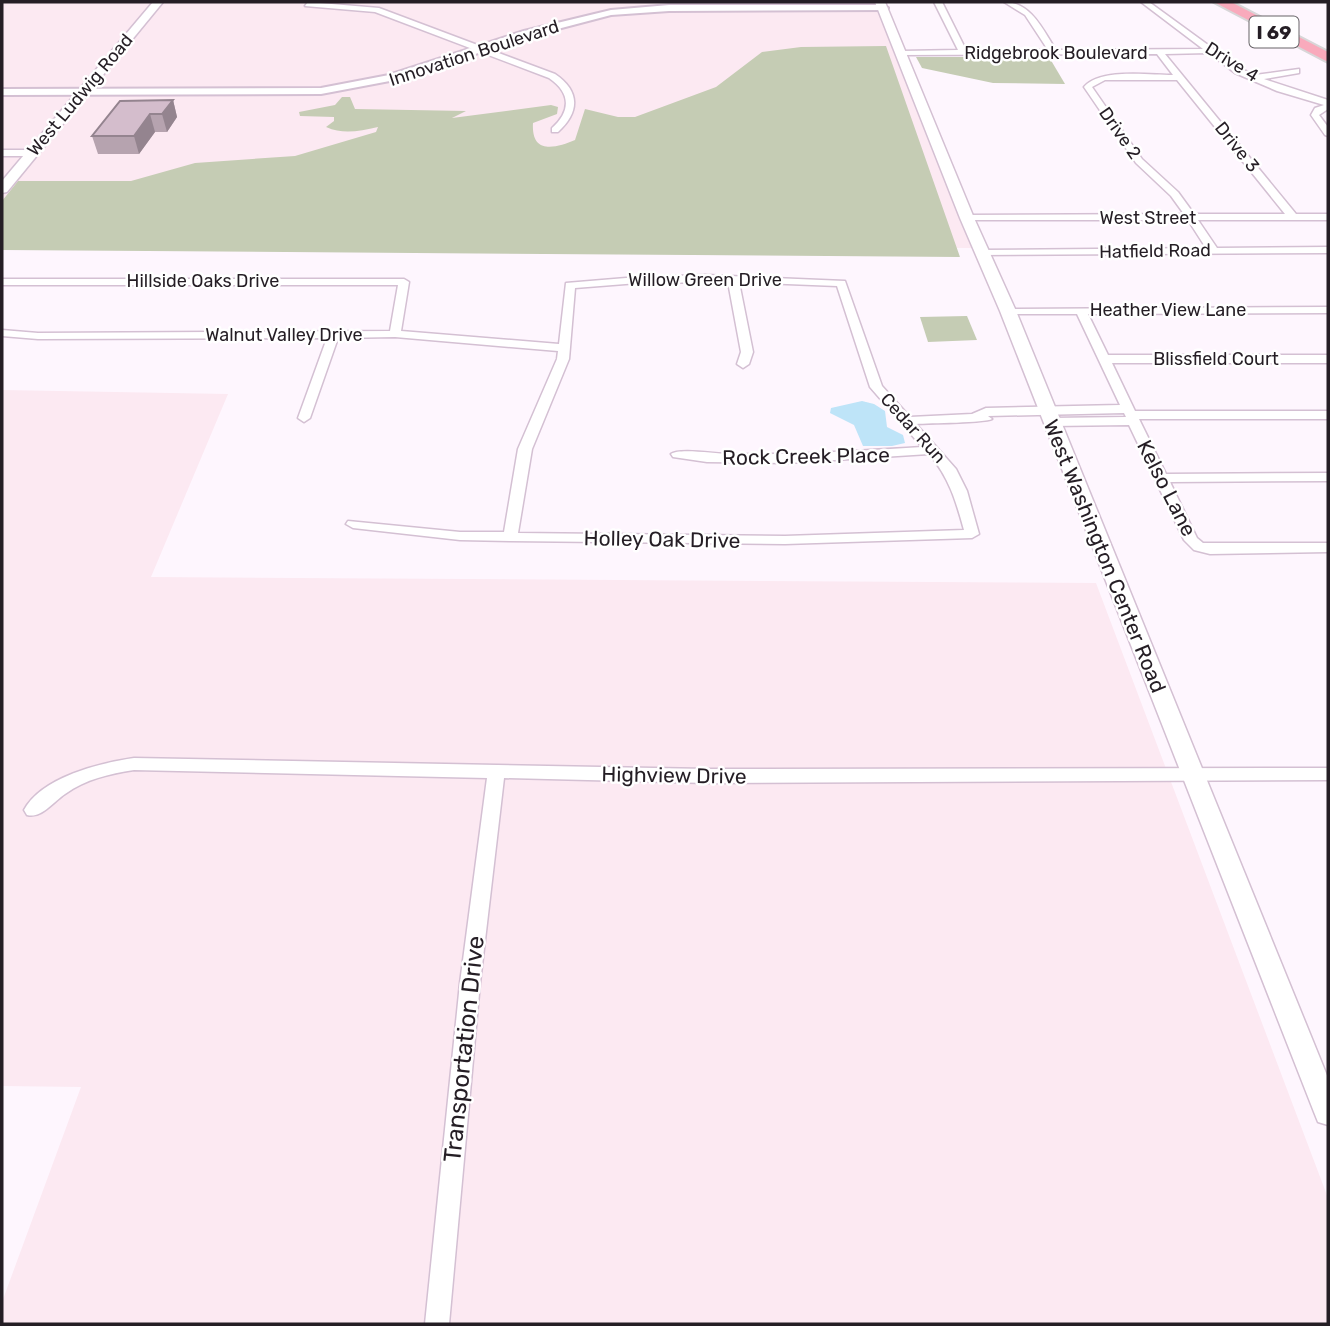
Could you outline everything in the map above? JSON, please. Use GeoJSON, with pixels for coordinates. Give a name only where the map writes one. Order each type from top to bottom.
{"type":"FeatureCollection","features":[{"type":"Feature","properties":{"kind":"highway","name":"I 69"},"geometry":{"type":"LineString","coordinates":[[1221,2],[1328,58]]}},
{"type":"Feature","properties":{"kind":"highway","name":"I 69"},"geometry":{"type":"LineString","coordinates":[[1241,2],[1328,48]]}},
{"type":"Feature","properties":{"kind":"main road","name":"West Ludwig Road"},"geometry":{"type":"LineString","coordinates":[[2,189],[158,2]]}},
{"type":"Feature","properties":{"kind":"main road","name":"West Washington Center Road"},"geometry":{"type":"LineString","coordinates":[[881,5],[1195,774],[1328,1112]]}},
{"type":"Feature","properties":{"kind":"street"},"geometry":{"type":"LineString","coordinates":[[938,2],[963,53]]}},
{"type":"Feature","properties":{"kind":"street"},"geometry":{"type":"LineString","coordinates":[[1008,2],[1028,13],[1054,53]]}},
{"type":"Feature","properties":{"kind":"street","name":"Drive 4"},"geometry":{"type":"LineString","coordinates":[[1145,2],[1238,71],[1328,105]]}},
{"type":"Feature","properties":{"kind":"street"},"geometry":{"type":"LineString","coordinates":[[307,4],[376,10],[552,76],[566,84],[571,97],[569,116],[565,123],[555,130]]}},
{"type":"Feature","properties":{"kind":"street","name":"Innovation Boulevard"},"geometry":{"type":"LineString","coordinates":[[2,94],[294,92],[359,87],[401,77],[575,20],[619,11],[881,5]]}},
{"type":"Feature","properties":{"kind":"street","name":"Ridgebrook Boulevard"},"geometry":{"type":"LineString","coordinates":[[902,53],[1211,51]]}},
{"type":"Feature","properties":{"kind":"street","name":"Drive 3"},"geometry":{"type":"LineString","coordinates":[[1160,53],[1293,217]]}},
{"type":"Feature","properties":{"kind":"street"},"geometry":{"type":"LineString","coordinates":[[1254,78],[1296,71]]}},
{"type":"Feature","properties":{"kind":"street","name":"Drive 2"},"geometry":{"type":"LineString","coordinates":[[1180,77],[1105,78],[1094,81],[1088,87],[1139,161],[1175,194],[1213,250]]}},
{"type":"Feature","properties":{"kind":"street","name":"Drive 4"},"geometry":{"type":"LineString","coordinates":[[1328,105],[1314,115],[1328,133]]}},
{"type":"Feature","properties":{"kind":"street"},"geometry":{"type":"LineString","coordinates":[[2,153],[33,153]]}},
{"type":"Feature","properties":{"kind":"street","name":"West Street"},"geometry":{"type":"LineString","coordinates":[[967,218],[1328,217]]}},
{"type":"Feature","properties":{"kind":"street","name":"Hatfield Road"},"geometry":{"type":"LineString","coordinates":[[982,253],[1328,250]]}},
{"type":"Feature","properties":{"kind":"street"},"geometry":{"type":"LineString","coordinates":[[733,279],[747,352],[743,364]]}},
{"type":"Feature","properties":{"kind":"street","name":"Willow Green Drive"},"geometry":{"type":"LineString","coordinates":[[565,348],[570,285],[617,280],[733,279],[841,283]]}},
{"type":"Feature","properties":{"kind":"street"},"geometry":{"type":"LineString","coordinates":[[2,294],[6,282]]}},
{"type":"Feature","properties":{"kind":"street","name":"Hillside Oaks Drive"},"geometry":{"type":"LineString","coordinates":[[6,282],[404,282],[395,334]]}},
{"type":"Feature","properties":{"kind":"street","name":"Cedar Run"},"geometry":{"type":"LineString","coordinates":[[841,283],[876,387],[949,469],[960,491],[972,534]]}},
{"type":"Feature","properties":{"kind":"street","name":"Heather View Lane"},"geometry":{"type":"LineString","coordinates":[[1008,311],[1328,310]]}},
{"type":"Feature","properties":{"kind":"street","name":"Kelso Lane"},"geometry":{"type":"LineString","coordinates":[[1081,311],[1191,540],[1199,547],[1210,549],[1328,548]]}},
{"type":"Feature","properties":{"kind":"street","name":"Walnut Valley Drive"},"geometry":{"type":"LineString","coordinates":[[2,333],[333,336],[395,334],[565,348]]}},
{"type":"Feature","properties":{"kind":"street"},"geometry":{"type":"LineString","coordinates":[[304,418],[333,336]]}},
{"type":"Feature","properties":{"kind":"street"},"geometry":{"type":"LineString","coordinates":[[510,537],[526,449],[565,348]]}},
{"type":"Feature","properties":{"kind":"street","name":"Blissfield Court"},"geometry":{"type":"LineString","coordinates":[[1104,359],[1328,359]]}},
{"type":"Feature","properties":{"kind":"street"},"geometry":{"type":"LineString","coordinates":[[908,421],[976,416],[989,419],[1131,415],[1328,415]]}},
{"type":"Feature","properties":{"kind":"street","name":"Rock Creek Place"},"geometry":{"type":"LineString","coordinates":[[678,454],[707,458],[788,459],[933,450]]}},
{"type":"Feature","properties":{"kind":"street"},"geometry":{"type":"LineString","coordinates":[[1161,478],[1328,477]]}},
{"type":"Feature","properties":{"kind":"street","name":"Holley Oak Drive"},"geometry":{"type":"LineString","coordinates":[[353,524],[460,536],[510,537],[785,540],[972,534]]}},
{"type":"Feature","properties":{"kind":"street","name":"Highview Drive"},"geometry":{"type":"LineString","coordinates":[[33,810],[61,785],[76,778],[134,764],[496,774],[836,777],[1328,774]]}},
{"type":"Feature","properties":{"kind":"street","name":"Transportation Drive"},"geometry":{"type":"LineString","coordinates":[[436,1324],[470,983],[496,774]]}},
{"type":"Feature","properties":{"kind":"shaded area"},"geometry":{"type":"Polygon","coordinates":[[[2,2],[877,2],[975,248],[2,245],[2,2]]]}},
{"type":"Feature","properties":{"kind":"shaded area"},"geometry":{"type":"Polygon","coordinates":[[[2,390],[228,394],[151,577],[1096,583],[1328,1198],[1328,1324],[2,1324],[2,1302],[81,1087],[2,1086],[2,390]]]}},
{"type":"Feature","properties":{"kind":"green space"},"geometry":{"type":"Polygon","coordinates":[[[886,46],[960,257],[2,250],[2,201],[18,181],[131,181],[195,163],[295,156],[376,132],[378,127],[339,131],[326,127],[334,121],[334,117],[300,116],[299,112],[335,105],[342,97],[350,97],[355,109],[466,111],[452,118],[551,105],[558,107],[557,114],[533,123],[533,133],[540,145],[553,147],[575,140],[585,109],[618,117],[635,117],[716,87],[762,52],[801,47],[886,46]]]}},
{"type":"Feature","properties":{"kind":"green space"},"geometry":{"type":"Polygon","coordinates":[[[916,57],[1049,57],[1065,84],[993,83],[922,68],[916,57]]]}},
{"type":"Feature","properties":{"kind":"green space"},"geometry":{"type":"Polygon","coordinates":[[[967,316],[977,340],[928,342],[920,317],[967,316]]]}},
{"type":"Feature","properties":{"kind":"water"},"geometry":{"type":"Polygon","coordinates":[[[862,401],[885,411],[887,427],[903,435],[905,443],[863,446],[854,425],[830,413],[831,408],[862,401]]]}},
{"type":"Feature","properties":{"kind":"building"},"geometry":{"type":"Polygon","coordinates":[[[173,100],[162,114],[150,114],[134,136],[92,136],[120,101],[173,100]]]}}]}
